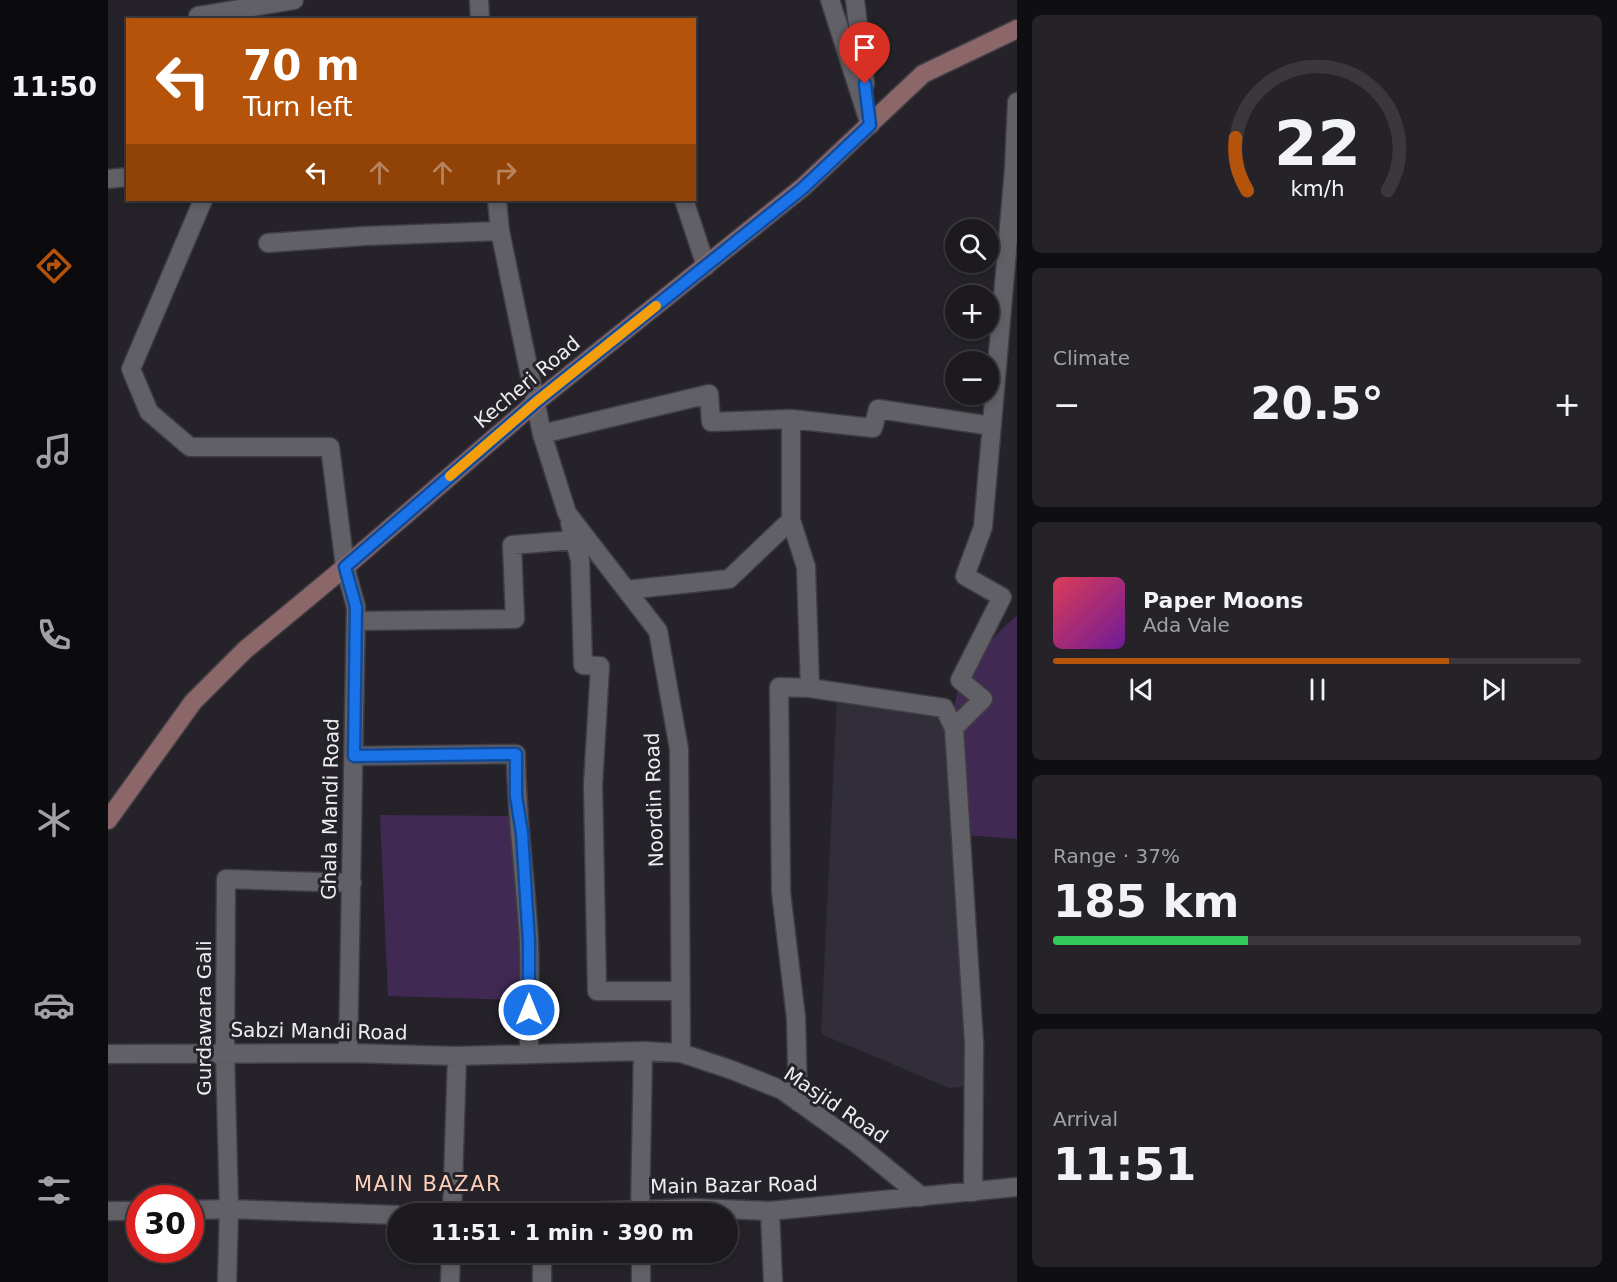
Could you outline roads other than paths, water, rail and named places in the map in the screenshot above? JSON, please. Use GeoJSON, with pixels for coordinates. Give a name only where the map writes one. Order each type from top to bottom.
{"type":"FeatureCollection","features":[{"type":"Feature","properties":{"kind":"street"},"geometry":{"type":"LineString","coordinates":[[198,18],[198,16],[248,14],[294,0]]}},
{"type":"Feature","properties":{"kind":"street"},"geometry":{"type":"LineString","coordinates":[[478,0],[480,18]]}},
{"type":"Feature","properties":{"kind":"street"},"geometry":{"type":"LineString","coordinates":[[830,0],[870,125]]}},
{"type":"Feature","properties":{"kind":"street"},"geometry":{"type":"LineString","coordinates":[[855,0],[870,125]]}},
{"type":"Feature","properties":{"kind":"street","name":"Kecheri Road"},"geometry":{"type":"LineString","coordinates":[[108,820],[193,702],[245,650],[536,402],[803,188],[923,74],[1017,29]]}},
{"type":"Feature","properties":{"kind":"street"},"geometry":{"type":"LineString","coordinates":[[954,728],[983,699],[960,680],[1002,597],[965,576],[983,527],[1014,170],[1017,102]]}},
{"type":"Feature","properties":{"kind":"street"},"geometry":{"type":"LineString","coordinates":[[108,179],[126,177]]}},
{"type":"Feature","properties":{"kind":"street","name":"Ghala Mandi Road"},"geometry":{"type":"LineString","coordinates":[[203,201],[131,369],[149,412],[190,447],[330,447],[345,567],[356,607],[348,1053]]}},
{"type":"Feature","properties":{"kind":"street","name":"Noordin Road"},"geometry":{"type":"LineString","coordinates":[[497,201],[500,231],[542,434],[567,513],[658,632],[679,749],[681,1053]]}},
{"type":"Feature","properties":{"kind":"street"},"geometry":{"type":"LineString","coordinates":[[684,201],[706,266]]}},
{"type":"Feature","properties":{"kind":"street"},"geometry":{"type":"LineString","coordinates":[[268,243],[364,236],[500,231]]}},
{"type":"Feature","properties":{"kind":"street"},"geometry":{"type":"LineString","coordinates":[[542,434],[709,394],[711,422],[790,419],[873,428],[878,409],[992,426]]}},
{"type":"Feature","properties":{"kind":"street"},"geometry":{"type":"LineString","coordinates":[[790,419],[791,520],[806,567],[810,688]]}},
{"type":"Feature","properties":{"kind":"street"},"geometry":{"type":"LineString","coordinates":[[567,513],[580,560],[583,666],[600,666],[593,785],[597,992],[680,991]]}},
{"type":"Feature","properties":{"kind":"street"},"geometry":{"type":"LineString","coordinates":[[626,590],[729,579],[791,520]]}},
{"type":"Feature","properties":{"kind":"street"},"geometry":{"type":"LineString","coordinates":[[356,621],[515,619],[512,545],[574,540]]}},
{"type":"Feature","properties":{"kind":"street"},"geometry":{"type":"LineString","coordinates":[[798,1102],[796,1018],[781,892],[779,687],[810,688],[944,708],[954,728],[974,1043],[973,1192]]}},
{"type":"Feature","properties":{"kind":"street"},"geometry":{"type":"LineString","coordinates":[[354,756],[516,754],[516,796],[522,833],[529,943],[529,1054]]}},
{"type":"Feature","properties":{"kind":"street","name":"Gurdawara Gali"},"geometry":{"type":"LineString","coordinates":[[228,1282],[229,1209],[225,1053],[226,879],[352,883]]}},
{"type":"Feature","properties":{"kind":"street"},"geometry":{"type":"LineString","coordinates":[[640,1203],[643,1051]]}},
{"type":"Feature","properties":{"kind":"street","name":"Masjid Road"},"geometry":{"type":"LineString","coordinates":[[529,1054],[643,1051],[681,1053],[732,1070],[782,1090],[856,1143],[922,1197]]}},
{"type":"Feature","properties":{"kind":"street","name":"Sabzi Mandi Road"},"geometry":{"type":"LineString","coordinates":[[108,1054],[348,1053],[457,1056],[529,1054]]}},
{"type":"Feature","properties":{"kind":"street"},"geometry":{"type":"LineString","coordinates":[[452,1203],[457,1056]]}},
{"type":"Feature","properties":{"kind":"street","name":"Main Bazar Road"},"geometry":{"type":"LineString","coordinates":[[738,1210],[770,1211],[1017,1187]]}},
{"type":"Feature","properties":{"kind":"street"},"geometry":{"type":"LineString","coordinates":[[108,1211],[126,1210]]}},
{"type":"Feature","properties":{"kind":"street"},"geometry":{"type":"LineString","coordinates":[[204,1210],[387,1215]]}},
{"type":"Feature","properties":{"kind":"street"},"geometry":{"type":"LineString","coordinates":[[770,1211],[773,1282]]}},
{"type":"Feature","properties":{"kind":"street"},"geometry":{"type":"LineString","coordinates":[[450,1282],[451,1263]]}},
{"type":"Feature","properties":{"kind":"street"},"geometry":{"type":"LineString","coordinates":[[542,1263],[542,1282]]}},
{"type":"Feature","properties":{"kind":"street"},"geometry":{"type":"LineString","coordinates":[[641,1263],[641,1282]]}},
{"type":"Feature","properties":{"kind":"district","name":"MAIN BAZAR"},"geometry":{"type":"Point","coordinates":[428,1184]}}]}
